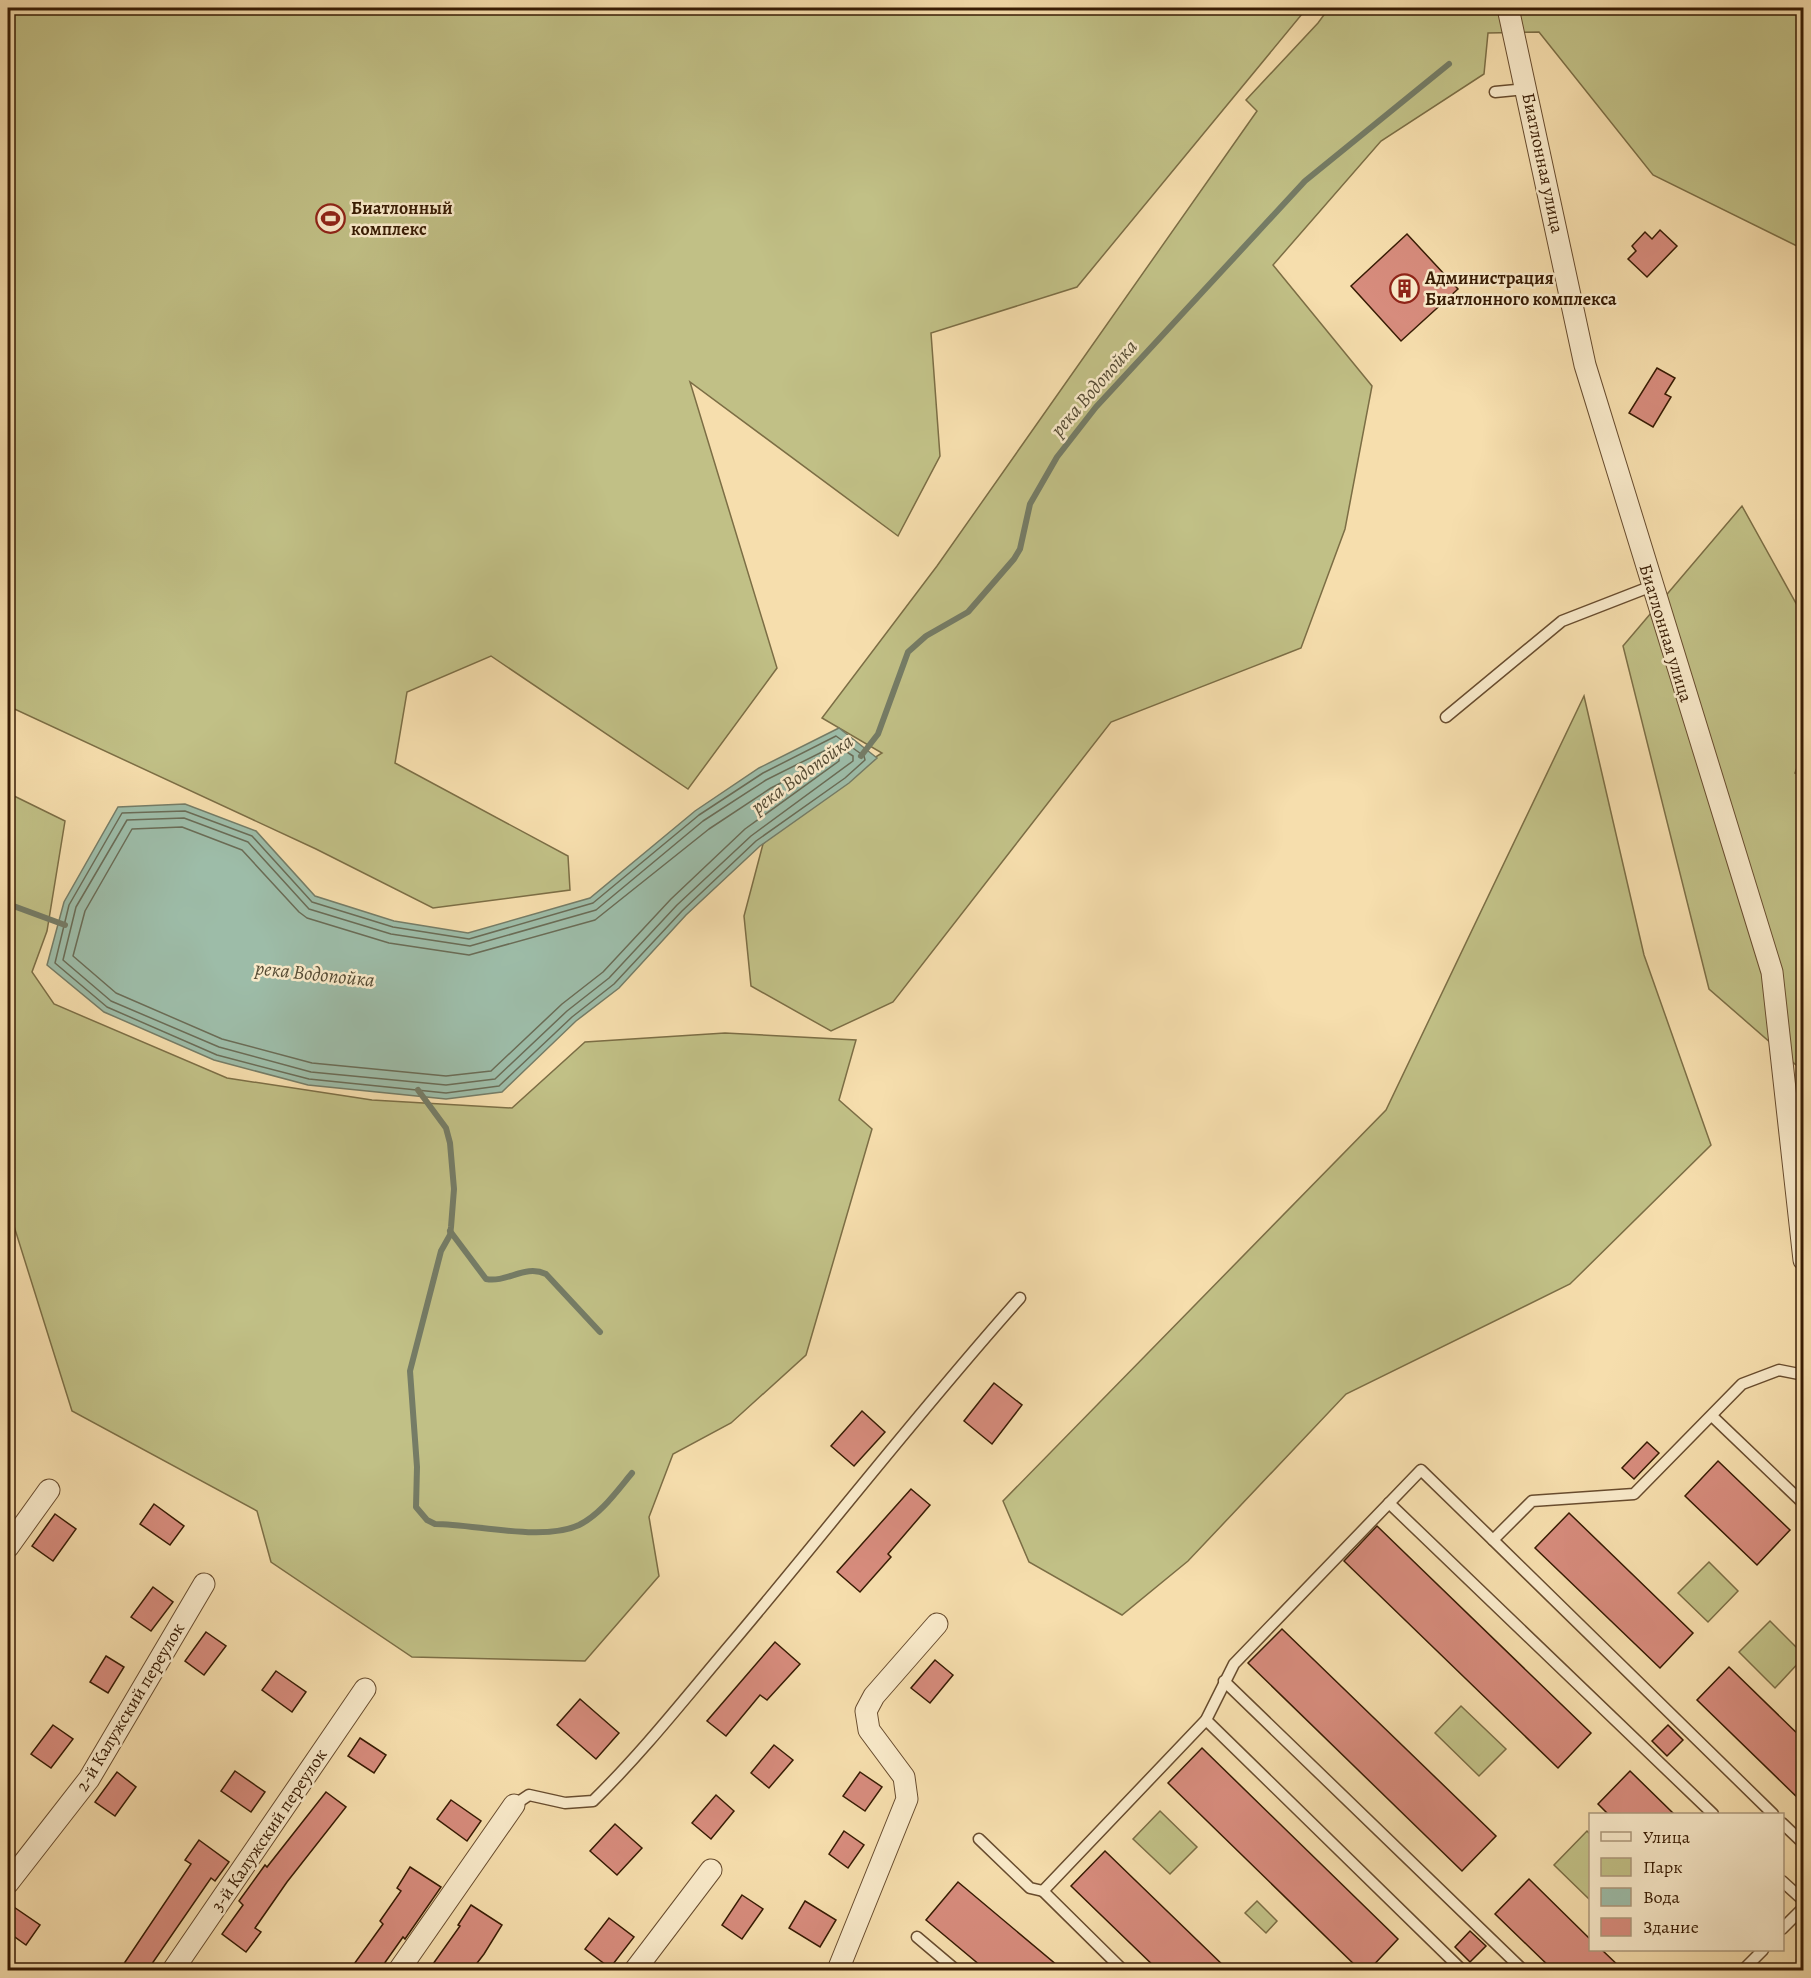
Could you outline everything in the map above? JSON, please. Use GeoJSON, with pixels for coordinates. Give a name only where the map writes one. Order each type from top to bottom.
{"type":"FeatureCollection","features":[{"type":"Feature","properties":{"kind":"street","name":"Биатлонная улица"},"geometry":{"type":"LineString","coordinates":[[1508,8],[1585,365],[1772,972],[1803,1260]]}},
{"type":"Feature","properties":{"kind":"street"},"geometry":{"type":"LineString","coordinates":[[8,1547],[49,1490]]}},
{"type":"Feature","properties":{"kind":"street","name":"2-й Калужский переулок"},"geometry":{"type":"LineString","coordinates":[[8,1883],[89,1779],[204,1584]]}},
{"type":"Feature","properties":{"kind":"street"},"geometry":{"type":"LineString","coordinates":[[838,1971],[907,1799],[904,1777],[869,1730],[866,1711],[874,1696],[937,1624]]}},
{"type":"Feature","properties":{"kind":"street","name":"3-й Калужский переулок"},"geometry":{"type":"LineString","coordinates":[[173,1971],[365,1689]]}},
{"type":"Feature","properties":{"kind":"street"},"geometry":{"type":"LineString","coordinates":[[399,1971],[514,1805]]}},
{"type":"Feature","properties":{"kind":"street"},"geometry":{"type":"LineString","coordinates":[[635,1971],[711,1870]]}},
{"type":"Feature","properties":{"kind":"lane"},"geometry":{"type":"LineString","coordinates":[[1495,92],[1527,89]]}},
{"type":"Feature","properties":{"kind":"lane"},"geometry":{"type":"LineString","coordinates":[[1446,717],[1562,621],[1652,586]]}},
{"type":"Feature","properties":{"kind":"lane"},"geometry":{"type":"LineString","coordinates":[[514,1805],[529,1795],[566,1803],[593,1801],[630,1765],[804,1557],[904,1432],[1020,1298]]}},
{"type":"Feature","properties":{"kind":"lane"},"geometry":{"type":"LineString","coordinates":[[1493,1540],[1532,1501],[1634,1494],[1742,1384],[1779,1370],[1803,1375]]}},
{"type":"Feature","properties":{"kind":"lane"},"geometry":{"type":"LineString","coordinates":[[1712,1416],[1803,1504]]}},
{"type":"Feature","properties":{"kind":"lane"},"geometry":{"type":"LineString","coordinates":[[1043,1890],[1206,1720],[1234,1664],[1421,1470],[1771,1813]]}},
{"type":"Feature","properties":{"kind":"lane"},"geometry":{"type":"LineString","coordinates":[[1389,1503],[1711,1813]]}},
{"type":"Feature","properties":{"kind":"lane"},"geometry":{"type":"LineString","coordinates":[[1224,1681],[1523,1971]]}},
{"type":"Feature","properties":{"kind":"lane"},"geometry":{"type":"LineString","coordinates":[[1206,1720],[1462,1971]]}},
{"type":"Feature","properties":{"kind":"lane"},"geometry":{"type":"LineString","coordinates":[[1784,1825],[1803,1844]]}},
{"type":"Feature","properties":{"kind":"lane"},"geometry":{"type":"LineString","coordinates":[[979,1839],[1030,1888],[1043,1890],[1123,1971]]}},
{"type":"Feature","properties":{"kind":"lane"},"geometry":{"type":"LineString","coordinates":[[1784,1883],[1803,1901]]}},
{"type":"Feature","properties":{"kind":"lane"},"geometry":{"type":"LineString","coordinates":[[1784,1927],[1803,1907]]}},
{"type":"Feature","properties":{"kind":"lane"},"geometry":{"type":"LineString","coordinates":[[916,1937],[956,1971]]}},
{"type":"Feature","properties":{"kind":"lane"},"geometry":{"type":"LineString","coordinates":[[1743,1971],[1762,1951]]}},
{"type":"Feature","properties":{"kind":"green space"},"geometry":{"type":"Polygon","coordinates":[[[8,8],[1307,8],[1077,287],[931,333],[940,456],[898,536],[690,382],[777,668],[688,789],[491,656],[407,692],[395,763],[568,856],[570,890],[433,908],[316,849],[8,706],[8,8]]]}},
{"type":"Feature","properties":{"kind":"green space"},"geometry":{"type":"Polygon","coordinates":[[[1329,8],[1803,8],[1803,249],[1653,175],[1539,32],[1488,33],[1484,74],[1381,141],[1273,265],[1372,386],[1345,529],[1301,648],[1111,722],[893,1002],[831,1031],[751,986],[744,916],[763,844],[807,801],[882,753],[822,718],[937,566],[1257,111],[1246,100],[1318,23],[1329,8]]]}},
{"type":"Feature","properties":{"kind":"green space"},"geometry":{"type":"Polygon","coordinates":[[[1742,506],[1803,616],[1804,748],[1795,773],[1804,777],[1803,1071],[1709,989],[1623,646],[1742,506]]]}},
{"type":"Feature","properties":{"kind":"green space"},"geometry":{"type":"Polygon","coordinates":[[[1584,696],[1644,955],[1711,1145],[1570,1284],[1346,1394],[1188,1561],[1122,1615],[1029,1562],[1003,1501],[1386,1110],[1584,696]]]}},
{"type":"Feature","properties":{"kind":"green space"},"geometry":{"type":"Polygon","coordinates":[[[8,793],[65,821],[47,931],[32,972],[54,1004],[227,1078],[372,1100],[512,1108],[585,1042],[725,1033],[856,1040],[839,1100],[872,1129],[806,1355],[731,1423],[673,1454],[649,1517],[659,1576],[585,1661],[412,1657],[271,1562],[257,1511],[72,1411],[8,1207],[8,793]]]}},
{"type":"Feature","properties":{"kind":"green space"},"geometry":{"type":"Polygon","coordinates":[[[1709,1562],[1738,1591],[1708,1622],[1678,1593],[1709,1562]]]}},
{"type":"Feature","properties":{"kind":"green space"},"geometry":{"type":"Polygon","coordinates":[[[1770,1621],[1803,1654],[1803,1658],[1775,1688],[1739,1652],[1770,1621]]]}},
{"type":"Feature","properties":{"kind":"green space"},"geometry":{"type":"Polygon","coordinates":[[[1461,1706],[1506,1749],[1479,1776],[1435,1733],[1461,1706]]]}},
{"type":"Feature","properties":{"kind":"green space"},"geometry":{"type":"Polygon","coordinates":[[[1160,1811],[1197,1847],[1170,1874],[1133,1839],[1160,1811]]]}},
{"type":"Feature","properties":{"kind":"green space"},"geometry":{"type":"Polygon","coordinates":[[[1587,1831],[1589,1833],[1589,1899],[1554,1865],[1587,1831]]]}},
{"type":"Feature","properties":{"kind":"green space"},"geometry":{"type":"Polygon","coordinates":[[[1257,1901],[1277,1921],[1266,1933],[1245,1913],[1257,1901]]]}},
{"type":"Feature","properties":{"kind":"water"},"geometry":{"type":"Polygon","coordinates":[[[839,728],[877,758],[849,783],[760,846],[686,915],[619,988],[576,1021],[502,1092],[446,1099],[308,1085],[214,1060],[104,1012],[47,965],[64,902],[118,807],[185,804],[256,831],[315,896],[394,921],[468,933],[590,898],[695,811],[759,768],[839,728]]]}},
{"type":"Feature","properties":{"kind":"building"},"geometry":{"type":"Polygon","coordinates":[[[1660,230],[1677,246],[1647,277],[1628,259],[1636,251],[1632,246],[1645,232],[1652,239],[1660,230]]]}},
{"type":"Feature","properties":{"kind":"building","name":"Администрация Биатлонного комплекса"},"geometry":{"type":"Polygon","coordinates":[[[1407,234],[1458,289],[1401,341],[1351,286],[1407,234]]]}},
{"type":"Feature","properties":{"kind":"building"},"geometry":{"type":"Polygon","coordinates":[[[1657,368],[1675,378],[1665,394],[1671,397],[1653,427],[1629,413],[1657,368]]]}},
{"type":"Feature","properties":{"kind":"building"},"geometry":{"type":"Polygon","coordinates":[[[994,1383],[1022,1405],[992,1444],[964,1421],[994,1383]]]}},
{"type":"Feature","properties":{"kind":"building"},"geometry":{"type":"Polygon","coordinates":[[[862,1411],[885,1432],[854,1466],[831,1446],[862,1411]]]}},
{"type":"Feature","properties":{"kind":"building"},"geometry":{"type":"Polygon","coordinates":[[[1647,1442],[1659,1453],[1634,1479],[1622,1468],[1647,1442]]]}},
{"type":"Feature","properties":{"kind":"building"},"geometry":{"type":"Polygon","coordinates":[[[1718,1461],[1790,1530],[1757,1565],[1685,1496],[1718,1461]]]}},
{"type":"Feature","properties":{"kind":"building"},"geometry":{"type":"Polygon","coordinates":[[[911,1489],[930,1505],[888,1554],[891,1557],[860,1592],[837,1572],[911,1489]]]}},
{"type":"Feature","properties":{"kind":"building"},"geometry":{"type":"Polygon","coordinates":[[[154,1504],[184,1526],[170,1545],[140,1524],[154,1504]]]}},
{"type":"Feature","properties":{"kind":"building"},"geometry":{"type":"Polygon","coordinates":[[[1569,1513],[1693,1633],[1660,1668],[1535,1548],[1569,1513]]]}},
{"type":"Feature","properties":{"kind":"building"},"geometry":{"type":"Polygon","coordinates":[[[55,1514],[76,1529],[53,1561],[32,1546],[55,1514]]]}},
{"type":"Feature","properties":{"kind":"building"},"geometry":{"type":"Polygon","coordinates":[[[1377,1526],[1591,1733],[1558,1768],[1344,1561],[1377,1526]]]}},
{"type":"Feature","properties":{"kind":"building"},"geometry":{"type":"Polygon","coordinates":[[[153,1587],[173,1602],[151,1631],[131,1617],[153,1587]]]}},
{"type":"Feature","properties":{"kind":"building"},"geometry":{"type":"Polygon","coordinates":[[[1282,1629],[1496,1836],[1462,1871],[1248,1663],[1282,1629]]]}},
{"type":"Feature","properties":{"kind":"building"},"geometry":{"type":"Polygon","coordinates":[[[206,1632],[226,1646],[204,1675],[185,1661],[206,1632]]]}},
{"type":"Feature","properties":{"kind":"building"},"geometry":{"type":"Polygon","coordinates":[[[775,1642],[800,1664],[767,1700],[760,1695],[726,1736],[707,1721],[775,1642]]]}},
{"type":"Feature","properties":{"kind":"building"},"geometry":{"type":"Polygon","coordinates":[[[106,1656],[124,1667],[108,1693],[90,1682],[106,1656]]]}},
{"type":"Feature","properties":{"kind":"building"},"geometry":{"type":"Polygon","coordinates":[[[935,1660],[953,1675],[930,1703],[911,1688],[935,1660]]]}},
{"type":"Feature","properties":{"kind":"building"},"geometry":{"type":"Polygon","coordinates":[[[1729,1667],[1803,1739],[1803,1803],[1697,1700],[1729,1667]]]}},
{"type":"Feature","properties":{"kind":"building"},"geometry":{"type":"Polygon","coordinates":[[[276,1671],[306,1692],[292,1712],[262,1690],[276,1671]]]}},
{"type":"Feature","properties":{"kind":"building"},"geometry":{"type":"Polygon","coordinates":[[[580,1699],[619,1733],[596,1759],[557,1725],[580,1699]]]}},
{"type":"Feature","properties":{"kind":"building"},"geometry":{"type":"Polygon","coordinates":[[[53,1725],[73,1739],[51,1768],[31,1754],[53,1725]]]}},
{"type":"Feature","properties":{"kind":"building"},"geometry":{"type":"Polygon","coordinates":[[[1668,1725],[1683,1740],[1667,1756],[1652,1741],[1668,1725]]]}},
{"type":"Feature","properties":{"kind":"building"},"geometry":{"type":"Polygon","coordinates":[[[360,1738],[386,1755],[374,1773],[348,1756],[360,1738]]]}},
{"type":"Feature","properties":{"kind":"building"},"geometry":{"type":"Polygon","coordinates":[[[774,1745],[793,1760],[769,1788],[751,1773],[774,1745]]]}},
{"type":"Feature","properties":{"kind":"building"},"geometry":{"type":"Polygon","coordinates":[[[1202,1748],[1398,1939],[1368,1971],[1361,1971],[1168,1783],[1202,1748]]]}},
{"type":"Feature","properties":{"kind":"building"},"geometry":{"type":"Polygon","coordinates":[[[235,1771],[265,1792],[251,1812],[221,1791],[235,1771]]]}},
{"type":"Feature","properties":{"kind":"building"},"geometry":{"type":"Polygon","coordinates":[[[1630,1771],[1673,1813],[1607,1813],[1598,1804],[1630,1771]]]}},
{"type":"Feature","properties":{"kind":"building"},"geometry":{"type":"Polygon","coordinates":[[[117,1772],[136,1787],[115,1816],[95,1802],[117,1772]]]}},
{"type":"Feature","properties":{"kind":"building"},"geometry":{"type":"Polygon","coordinates":[[[860,1772],[882,1787],[865,1811],[843,1796],[860,1772]]]}},
{"type":"Feature","properties":{"kind":"building"},"geometry":{"type":"Polygon","coordinates":[[[326,1792],[346,1807],[287,1882],[255,1928],[261,1932],[246,1952],[222,1934],[243,1905],[239,1901],[265,1865],[267,1867],[326,1792]]]}},
{"type":"Feature","properties":{"kind":"building"},"geometry":{"type":"Polygon","coordinates":[[[716,1795],[734,1811],[711,1839],[692,1823],[716,1795]]]}},
{"type":"Feature","properties":{"kind":"building"},"geometry":{"type":"Polygon","coordinates":[[[451,1800],[481,1821],[467,1841],[437,1819],[451,1800]]]}},
{"type":"Feature","properties":{"kind":"building"},"geometry":{"type":"Polygon","coordinates":[[[615,1824],[642,1848],[617,1875],[590,1851],[615,1824]]]}},
{"type":"Feature","properties":{"kind":"building"},"geometry":{"type":"Polygon","coordinates":[[[844,1831],[864,1845],[848,1868],[829,1854],[844,1831]]]}},
{"type":"Feature","properties":{"kind":"building"},"geometry":{"type":"Polygon","coordinates":[[[199,1840],[229,1862],[215,1881],[211,1878],[147,1971],[119,1971],[191,1864],[185,1860],[199,1840]]]}},
{"type":"Feature","properties":{"kind":"building"},"geometry":{"type":"Polygon","coordinates":[[[1105,1851],[1229,1971],[1159,1971],[1071,1886],[1105,1851]]]}},
{"type":"Feature","properties":{"kind":"building"},"geometry":{"type":"Polygon","coordinates":[[[410,1867],[441,1887],[405,1939],[403,1937],[379,1971],[349,1971],[383,1924],[380,1921],[401,1891],[397,1888],[410,1867]]]}},
{"type":"Feature","properties":{"kind":"building"},"geometry":{"type":"Polygon","coordinates":[[[1529,1879],[1589,1938],[1589,1951],[1603,1951],[1624,1971],[1554,1971],[1495,1914],[1529,1879]]]}},
{"type":"Feature","properties":{"kind":"building"},"geometry":{"type":"Polygon","coordinates":[[[958,1882],[1064,1971],[987,1971],[926,1920],[958,1882]]]}},
{"type":"Feature","properties":{"kind":"building"},"geometry":{"type":"Polygon","coordinates":[[[742,1895],[763,1909],[742,1939],[722,1925],[742,1895]]]}},
{"type":"Feature","properties":{"kind":"building"},"geometry":{"type":"Polygon","coordinates":[[[805,1901],[836,1920],[820,1947],[789,1928],[805,1901]]]}},
{"type":"Feature","properties":{"kind":"building"},"geometry":{"type":"Polygon","coordinates":[[[8,1903],[40,1925],[26,1945],[8,1932],[8,1903]]]}},
{"type":"Feature","properties":{"kind":"building"},"geometry":{"type":"Polygon","coordinates":[[[471,1905],[502,1925],[484,1954],[471,1971],[428,1971],[460,1926],[458,1925],[471,1905]]]}},
{"type":"Feature","properties":{"kind":"building"},"geometry":{"type":"Polygon","coordinates":[[[609,1918],[634,1937],[610,1968],[585,1949],[609,1918]]]}},
{"type":"Feature","properties":{"kind":"building"},"geometry":{"type":"Polygon","coordinates":[[[1470,1931],[1486,1946],[1470,1962],[1455,1947],[1470,1931]]]}},
{"type":"Feature","properties":{"kind":"waterway","name":"река Водопойка"},"geometry":{"type":"LineString","coordinates":[[861,756],[878,734],[908,652],[926,636],[968,612],[1014,559],[1020,549],[1030,504],[1057,457],[1096,407],[1305,181],[1449,64]]}},
{"type":"Feature","properties":{"kind":"waterway","name":"река Водопойка"},"geometry":{"type":"LineString","coordinates":[[8,904],[65,925]]}},
{"type":"Feature","properties":{"kind":"waterway"},"geometry":{"type":"LineString","coordinates":[[418,1090],[446,1128],[450,1143],[454,1189],[450,1235],[441,1251],[410,1371],[417,1467],[416,1507],[427,1520],[435,1524],[528,1532],[564,1530],[579,1525],[594,1515],[632,1473]]}},
{"type":"Feature","properties":{"kind":"waterway"},"geometry":{"type":"LineString","coordinates":[[450,1231],[486,1279],[494,1280],[531,1271],[546,1274],[600,1332]]}},
{"type":"Feature","properties":{"kind":"place","name":"Биатлонный комплекс"},"geometry":{"type":"Point","coordinates":[330,218]}},
{"type":"Feature","properties":{"kind":"place","name":"Администрация Биатлонного комплекса"},"geometry":{"type":"Point","coordinates":[1404,288]}}]}
